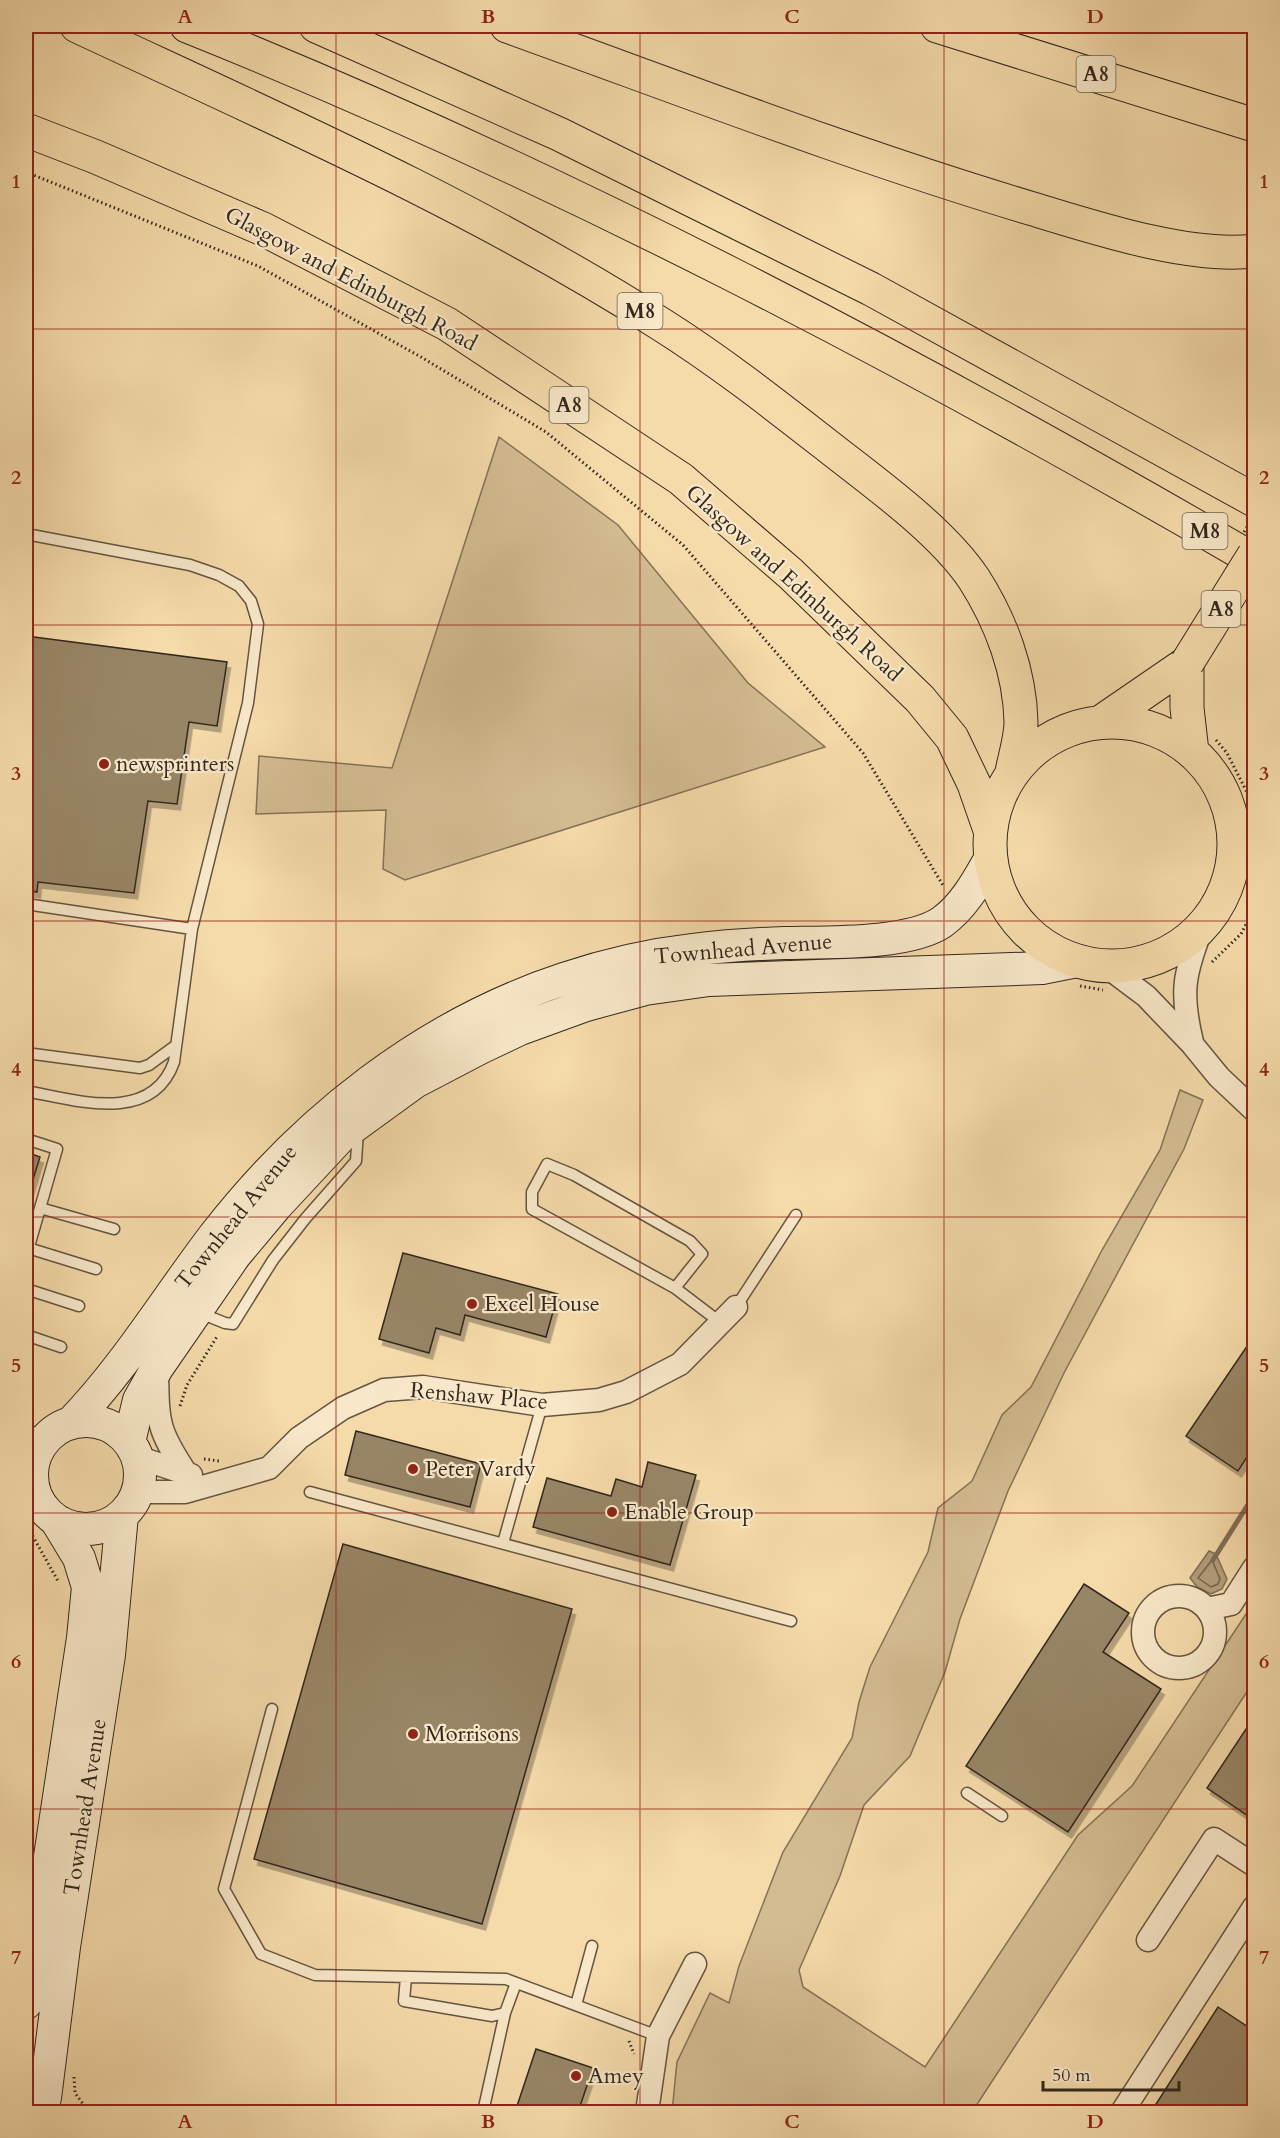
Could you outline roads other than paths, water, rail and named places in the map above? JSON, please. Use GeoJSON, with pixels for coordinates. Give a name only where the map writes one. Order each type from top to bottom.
{"type":"FeatureCollection","features":[{"type":"Feature","properties":{"kind":"highway","name":"M8"},"geometry":{"type":"LineString","coordinates":[[77,26],[341,149],[557,262],[661,324],[764,396],[855,467],[936,536],[973,578],[1002,630],[1017,687],[1021,724],[1012,772]]}},
{"type":"Feature","properties":{"kind":"highway","name":"M8"},"geometry":{"type":"LineString","coordinates":[[187,26],[254,52],[556,188],[862,339],[1254,560]]}},
{"type":"Feature","properties":{"kind":"highway","name":"M8"},"geometry":{"type":"LineString","coordinates":[[316,26],[559,134],[871,289],[1254,500]]}},
{"type":"Feature","properties":{"kind":"highway"},"geometry":{"type":"LineString","coordinates":[[507,26],[950,184],[1084,224],[1172,245],[1218,251],[1254,251]]}},
{"type":"Feature","properties":{"kind":"highway","name":"A8"},"geometry":{"type":"LineString","coordinates":[[937,26],[1254,125]]}},
{"type":"Feature","properties":{"kind":"highway","name":"Glasgow and Edinburgh Road"},"geometry":{"type":"LineString","coordinates":[[26,130],[96,157],[263,229],[447,324],[681,479],[792,574],[920,699],[952,738],[974,784],[1000,893],[1019,923],[1035,940],[1055,952],[1092,964]]}},
{"type":"Feature","properties":{"kind":"highway","name":"A8"},"geometry":{"type":"LineString","coordinates":[[1101,722],[1187,663],[1254,555]]}},
{"type":"Feature","properties":{"kind":"highway"},"geometry":{"type":"LineString","coordinates":[[1187,663],[1187,708],[1192,752]]}},
{"type":"Feature","properties":{"kind":"highway"},"geometry":{"type":"LineString","coordinates":[[990,845],[1002,790],[1012,772],[1030,753],[1051,738],[1076,727],[1101,722],[1126,722],[1150,727],[1172,737],[1208,768],[1225,799],[1234,833],[1244,849],[1224,894],[1202,927],[1182,944],[1159,957],[1133,964],[1092,964]]}},
{"type":"Feature","properties":{"kind":"street","name":"Townhead Avenue"},"geometry":{"type":"LineString","coordinates":[[48,1433],[120,1367],[214,1237],[304,1134],[362,1088],[428,1042],[496,1005],[564,979],[636,958],[693,950],[883,939],[920,932],[940,923],[963,903],[990,845]]}},
{"type":"Feature","properties":{"kind":"street"},"geometry":{"type":"LineString","coordinates":[[1192,1044],[1183,991],[1187,965],[1202,927]]}},
{"type":"Feature","properties":{"kind":"street","name":"Townhead Avenue"},"geometry":{"type":"LineString","coordinates":[[133,1449],[139,1400],[157,1368],[235,1254],[276,1206],[342,1135],[359,1122],[416,1083],[520,1029],[586,1005],[645,989],[709,980],[1042,968],[1092,964]]}},
{"type":"Feature","properties":{"kind":"street"},"geometry":{"type":"LineString","coordinates":[[1092,964],[1146,996],[1192,1044],[1219,1077],[1254,1110]]}},
{"type":"Feature","properties":{"kind":"street","name":"Renshaw Place"},"geometry":{"type":"LineString","coordinates":[[130,1504],[185,1492],[269,1468],[299,1438],[343,1408],[384,1390],[423,1387],[542,1406],[598,1400],[626,1392],[680,1364],[728,1315]]}},
{"type":"Feature","properties":{"kind":"street"},"geometry":{"type":"LineString","coordinates":[[157,1368],[158,1422],[164,1440],[186,1473]]}},
{"type":"Feature","properties":{"kind":"street"},"geometry":{"type":"LineString","coordinates":[[133,1449],[140,1474],[130,1504],[107,1525],[90,1529],[72,1527],[56,1520],[43,1507],[30,1488],[33,1463],[48,1433],[87,1421],[103,1424],[117,1431],[133,1449],[186,1473],[215,1483]]}},
{"type":"Feature","properties":{"kind":"street","name":"Townhead Avenue"},"geometry":{"type":"LineString","coordinates":[[43,2100],[130,1504]]}},
{"type":"Feature","properties":{"kind":"street","name":"Townhead Avenue"},"geometry":{"type":"LineString","coordinates":[[26,2003],[83,1638],[88,1587],[79,1558],[56,1520]]}},
{"type":"Feature","properties":{"kind":"street"},"geometry":{"type":"LineString","coordinates":[[1208,1609],[1231,1604],[1254,1568]]}},
{"type":"Feature","properties":{"kind":"street"},"geometry":{"type":"LineString","coordinates":[[1148,1940],[1214,1839],[1254,1865]]}},
{"type":"Feature","properties":{"kind":"street"},"geometry":{"type":"LineString","coordinates":[[1122,2112],[1254,1907]]}},
{"type":"Feature","properties":{"kind":"street"},"geometry":{"type":"LineString","coordinates":[[647,2112],[658,2036],[695,1964]]}},
{"type":"Feature","properties":{"kind":"lane"},"geometry":{"type":"LineString","coordinates":[[26,534],[190,566],[219,575],[239,586],[251,601],[258,624],[248,703],[192,929],[174,1062],[165,1082],[157,1090],[132,1101],[101,1104],[26,1091]]}},
{"type":"Feature","properties":{"kind":"lane"},"geometry":{"type":"LineString","coordinates":[[26,904],[192,929]]}},
{"type":"Feature","properties":{"kind":"lane"},"geometry":{"type":"LineString","coordinates":[[26,1053],[140,1068],[149,1065],[175,1046]]}},
{"type":"Feature","properties":{"kind":"lane"},"geometry":{"type":"LineString","coordinates":[[26,1139],[57,1149],[27,1253],[96,1269]]}},
{"type":"Feature","properties":{"kind":"lane"},"geometry":{"type":"LineString","coordinates":[[675,1288],[702,1254],[690,1241],[574,1174],[547,1164],[532,1192],[532,1209],[675,1288],[728,1315]]}},
{"type":"Feature","properties":{"kind":"lane"},"geometry":{"type":"LineString","coordinates":[[40,1208],[114,1229]]}},
{"type":"Feature","properties":{"kind":"lane","name":"Renshaw Place"},"geometry":{"type":"LineString","coordinates":[[728,1315],[796,1215]]}},
{"type":"Feature","properties":{"kind":"lane"},"geometry":{"type":"LineString","coordinates":[[26,1289],[79,1306]]}},
{"type":"Feature","properties":{"kind":"lane"},"geometry":{"type":"LineString","coordinates":[[26,1335],[62,1347]]}},
{"type":"Feature","properties":{"kind":"lane"},"geometry":{"type":"LineString","coordinates":[[503,1543],[542,1406]]}},
{"type":"Feature","properties":{"kind":"lane"},"geometry":{"type":"LineString","coordinates":[[310,1492],[791,1621]]}},
{"type":"Feature","properties":{"kind":"lane"},"geometry":{"type":"LineString","coordinates":[[272,1709],[224,1889],[261,1954],[315,1975],[506,1979],[658,2036]]}},
{"type":"Feature","properties":{"kind":"lane"},"geometry":{"type":"LineString","coordinates":[[967,1793],[1002,1816]]}},
{"type":"Feature","properties":{"kind":"lane"},"geometry":{"type":"LineString","coordinates":[[576,2005],[592,1946]]}},
{"type":"Feature","properties":{"kind":"lane"},"geometry":{"type":"LineString","coordinates":[[406,1977],[404,2001],[492,2016],[505,2013]]}},
{"type":"Feature","properties":{"kind":"lane"},"geometry":{"type":"LineString","coordinates":[[483,2112],[505,2013],[516,1983]]}},
{"type":"Feature","properties":{"kind":"water"},"geometry":{"type":"Polygon","coordinates":[[[1209,1551],[1216,1554],[1227,1579],[1222,1589],[1211,1594],[1197,1587],[1190,1578],[1209,1551]]]}},
{"type":"Feature","properties":{"kind":"waterway"},"geometry":{"type":"LineString","coordinates":[[1213,1560],[1254,1495]]}},
{"type":"Feature","properties":{"kind":"place","name":"newsprinters"},"geometry":{"type":"Point","coordinates":[104,764]}},
{"type":"Feature","properties":{"kind":"place","name":"Excel House"},"geometry":{"type":"Point","coordinates":[472,1304]}},
{"type":"Feature","properties":{"kind":"place","name":"Peter Vardy"},"geometry":{"type":"Point","coordinates":[413,1469]}},
{"type":"Feature","properties":{"kind":"place","name":"Enable Group"},"geometry":{"type":"Point","coordinates":[612,1512]}},
{"type":"Feature","properties":{"kind":"place","name":"Morrisons"},"geometry":{"type":"Point","coordinates":[413,1734]}},
{"type":"Feature","properties":{"kind":"place","name":"Amey"},"geometry":{"type":"Point","coordinates":[576,2076]}}]}
